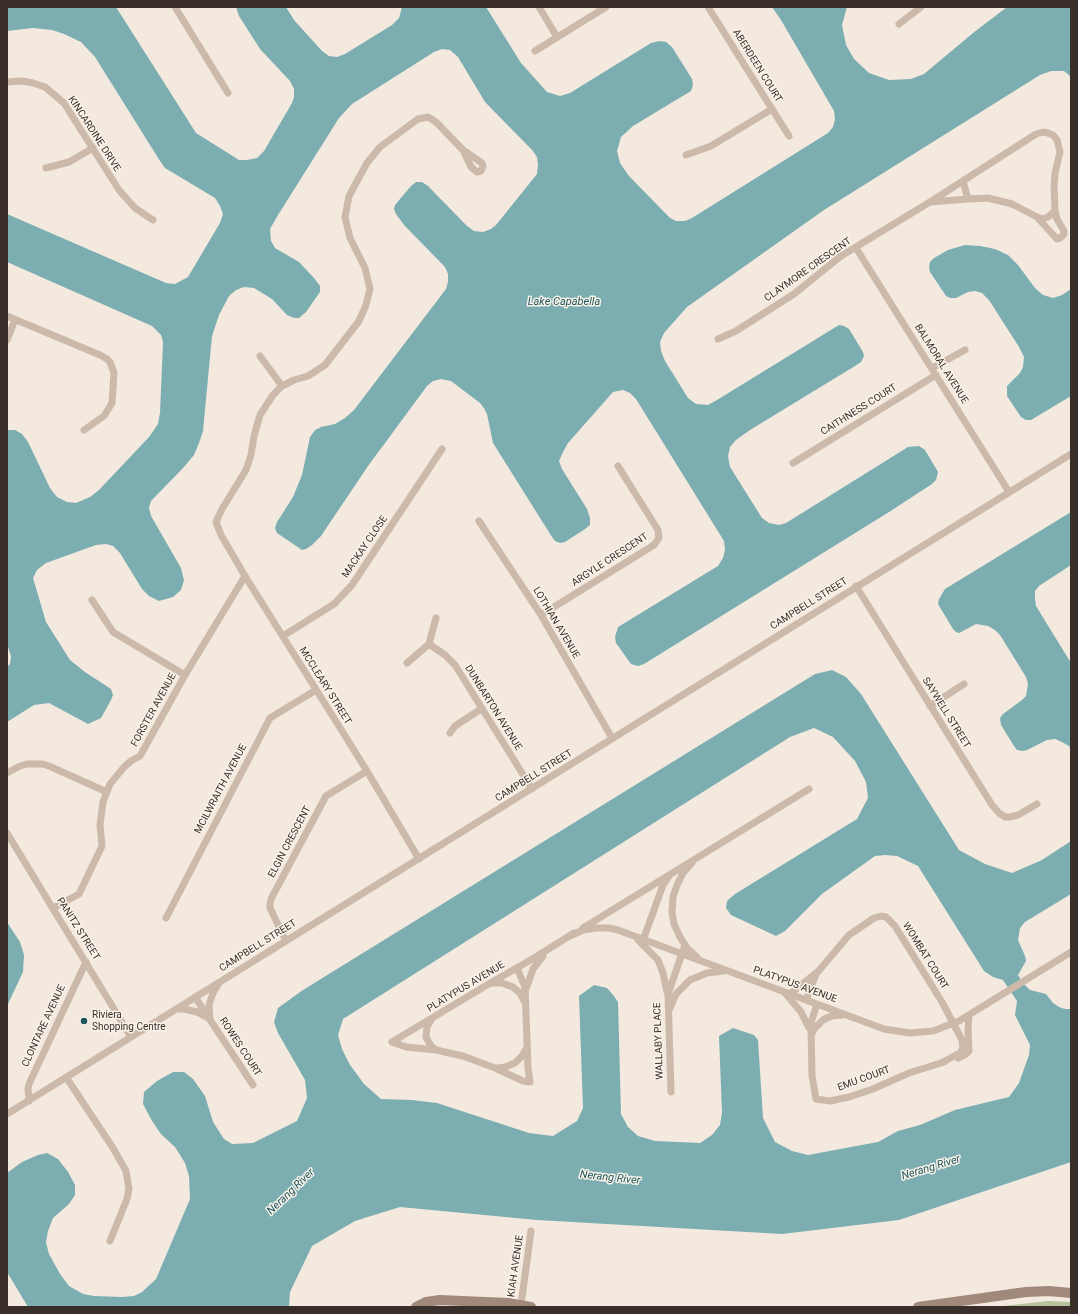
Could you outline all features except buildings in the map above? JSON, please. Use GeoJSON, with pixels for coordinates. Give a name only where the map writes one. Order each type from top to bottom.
{"type":"FeatureCollection","features":[{"type":"Feature","properties":{"kind":"street"},"geometry":{"type":"LineString","coordinates":[[174,7],[228,93]]}},
{"type":"Feature","properties":{"kind":"street"},"geometry":{"type":"LineString","coordinates":[[539,7],[557,37]]}},
{"type":"Feature","properties":{"kind":"street"},"geometry":{"type":"LineString","coordinates":[[535,51],[606,7]]}},
{"type":"Feature","properties":{"kind":"street","name":"ABERDEEN COURT"},"geometry":{"type":"LineString","coordinates":[[708,7],[789,136]]}},
{"type":"Feature","properties":{"kind":"street"},"geometry":{"type":"LineString","coordinates":[[900,24],[921,7]]}},
{"type":"Feature","properties":{"kind":"street","name":"KINCARDINE DRIVE"},"geometry":{"type":"LineString","coordinates":[[7,82],[22,81],[45,87],[64,103],[126,199],[135,208],[153,220]]}},
{"type":"Feature","properties":{"kind":"street"},"geometry":{"type":"LineString","coordinates":[[686,155],[711,146],[772,108]]}},
{"type":"Feature","properties":{"kind":"street"},"geometry":{"type":"LineString","coordinates":[[260,356],[282,386],[294,380],[308,376],[325,365],[359,321],[366,305],[370,290],[365,268],[350,238],[345,217],[349,196],[367,163],[380,147],[418,119],[428,117],[436,122],[463,150]]}},
{"type":"Feature","properties":{"kind":"street","name":"CLAYMORE CRESCENT"},"geometry":{"type":"LineString","coordinates":[[718,339],[736,332],[794,294],[841,256],[930,202],[1036,134],[1048,132],[1057,140],[1060,152],[1055,173],[1054,186],[1055,211],[1057,219],[1064,230],[1064,234],[1060,238],[1055,237],[1037,218],[1012,204],[988,198],[930,202]]}},
{"type":"Feature","properties":{"kind":"street"},"geometry":{"type":"LineString","coordinates":[[46,168],[69,162],[93,148]]}},
{"type":"Feature","properties":{"kind":"street"},"geometry":{"type":"LineString","coordinates":[[963,181],[968,199]]}},
{"type":"Feature","properties":{"kind":"street"},"geometry":{"type":"LineString","coordinates":[[1037,218],[1042,219],[1048,217],[1055,211]]}},
{"type":"Feature","properties":{"kind":"street","name":"BALMORAL AVENUE"},"geometry":{"type":"LineString","coordinates":[[856,248],[1009,492]]}},
{"type":"Feature","properties":{"kind":"street"},"geometry":{"type":"LineString","coordinates":[[7,316],[100,355],[110,362],[114,372],[112,403],[104,416],[84,430]]}},
{"type":"Feature","properties":{"kind":"street"},"geometry":{"type":"LineString","coordinates":[[7,340],[15,320]]}},
{"type":"Feature","properties":{"kind":"street","name":"CAITHNESS COURT"},"geometry":{"type":"LineString","coordinates":[[793,463],[964,350]]}},
{"type":"Feature","properties":{"kind":"street","name":"MCCLEARY STREET"},"geometry":{"type":"LineString","coordinates":[[282,386],[273,395],[260,415],[246,470],[222,509],[216,522],[221,535],[245,576],[367,772],[419,859]]}},
{"type":"Feature","properties":{"kind":"street","name":"MACKAY CLOSE"},"geometry":{"type":"LineString","coordinates":[[283,636],[334,604],[352,585],[442,448]]}},
{"type":"Feature","properties":{"kind":"street","name":"CAMPBELL STREET"},"geometry":{"type":"LineString","coordinates":[[7,1114],[1071,454]]}},
{"type":"Feature","properties":{"kind":"street","name":"ARGYLE CRESCENT"},"geometry":{"type":"LineString","coordinates":[[540,616],[654,545],[659,538],[658,530],[618,466]]}},
{"type":"Feature","properties":{"kind":"street","name":"LOTHIAN AVENUE"},"geometry":{"type":"LineString","coordinates":[[480,521],[540,616],[612,738]]}},
{"type":"Feature","properties":{"kind":"street","name":"FORSTER AVENUE"},"geometry":{"type":"LineString","coordinates":[[53,908],[79,894],[102,846],[100,825],[103,802],[110,784],[125,766],[140,756],[185,675],[245,576]]}},
{"type":"Feature","properties":{"kind":"street","name":"SAYWELL STREET"},"geometry":{"type":"LineString","coordinates":[[856,586],[992,805],[999,813],[1005,817],[1010,817],[1018,815],[1037,804]]}},
{"type":"Feature","properties":{"kind":"street"},"geometry":{"type":"LineString","coordinates":[[92,600],[113,632],[185,675]]}},
{"type":"Feature","properties":{"kind":"street"},"geometry":{"type":"LineString","coordinates":[[407,663],[429,644],[436,618]]}},
{"type":"Feature","properties":{"kind":"street","name":"DUNBARTON AVENUE"},"geometry":{"type":"LineString","coordinates":[[429,644],[445,655],[455,665],[532,789]]}},
{"type":"Feature","properties":{"kind":"street"},"geometry":{"type":"LineString","coordinates":[[930,706],[964,684]]}},
{"type":"Feature","properties":{"kind":"street","name":"MCILWRAITH AVENUE"},"geometry":{"type":"LineString","coordinates":[[166,918],[270,718],[316,690]]}},
{"type":"Feature","properties":{"kind":"street"},"geometry":{"type":"LineString","coordinates":[[450,733],[456,726],[481,709]]}},
{"type":"Feature","properties":{"kind":"street"},"geometry":{"type":"LineString","coordinates":[[7,773],[27,764],[42,764],[107,792]]}},
{"type":"Feature","properties":{"kind":"street","name":"ELGIN CRESCENT"},"geometry":{"type":"LineString","coordinates":[[286,941],[270,908],[272,897],[326,796],[367,772]]}},
{"type":"Feature","properties":{"kind":"street","name":"PLATYPUS AVENUE"},"geometry":{"type":"LineString","coordinates":[[436,1050],[406,1047],[392,1042],[548,950],[809,789]]}},
{"type":"Feature","properties":{"kind":"street","name":"PANITZ STREET"},"geometry":{"type":"LineString","coordinates":[[7,833],[131,1037]]}},
{"type":"Feature","properties":{"kind":"street"},"geometry":{"type":"LineString","coordinates":[[698,857],[689,866],[676,888],[672,900],[672,912],[677,932],[685,945],[696,956],[708,964]]}},
{"type":"Feature","properties":{"kind":"street"},"geometry":{"type":"LineString","coordinates":[[668,996],[661,967],[655,956],[642,941],[663,886],[668,877],[674,872]]}},
{"type":"Feature","properties":{"kind":"street","name":"WOMBAT COURT"},"geometry":{"type":"LineString","coordinates":[[806,1000],[812,981],[818,971],[852,931],[874,918],[885,916],[894,926],[942,1002],[953,1024]]}},
{"type":"Feature","properties":{"kind":"street","name":"PLATYPUS AVENUE"},"geometry":{"type":"LineString","coordinates":[[570,936],[590,928],[618,930],[642,941],[682,954],[884,1029],[910,1033],[933,1031],[953,1024],[1071,952]]}},
{"type":"Feature","properties":{"kind":"street","name":"WALLABY PLACE"},"geometry":{"type":"LineString","coordinates":[[671,1092],[668,996],[685,945]]}},
{"type":"Feature","properties":{"kind":"street"},"geometry":{"type":"LineString","coordinates":[[525,994],[536,963],[548,950]]}},
{"type":"Feature","properties":{"kind":"street","name":"CLONTARE AVENUE"},"geometry":{"type":"LineString","coordinates":[[29,1101],[29,1084],[86,962]]}},
{"type":"Feature","properties":{"kind":"street"},"geometry":{"type":"LineString","coordinates":[[433,1019],[427,1027],[426,1033],[430,1044],[436,1050],[463,1056],[521,1080],[530,1082],[524,984],[517,968]]}},
{"type":"Feature","properties":{"kind":"street","name":"WOMBAT COURT"},"geometry":{"type":"LineString","coordinates":[[790,994],[818,971]]}},
{"type":"Feature","properties":{"kind":"street"},"geometry":{"type":"LineString","coordinates":[[668,1016],[675,996],[690,980],[712,972],[731,972]]}},
{"type":"Feature","properties":{"kind":"street","name":"ROWES COURT"},"geometry":{"type":"LineString","coordinates":[[210,1019],[209,1005],[213,993],[220,982]]}},
{"type":"Feature","properties":{"kind":"street"},"geometry":{"type":"LineString","coordinates":[[487,985],[499,983],[513,987],[521,995],[525,1007]]}},
{"type":"Feature","properties":{"kind":"street"},"geometry":{"type":"LineString","coordinates":[[782,991],[801,1012],[807,1022],[811,1035]]}},
{"type":"Feature","properties":{"kind":"street","name":"ROWES COURT"},"geometry":{"type":"LineString","coordinates":[[196,997],[253,1085]]}},
{"type":"Feature","properties":{"kind":"street","name":"EMU COURT"},"geometry":{"type":"LineString","coordinates":[[817,1004],[811,1022],[813,1087],[816,1099],[821,1100],[834,1100],[855,1095],[915,1071],[958,1058],[968,1052],[969,1015]]}},
{"type":"Feature","properties":{"kind":"street","name":"ROWES COURT"},"geometry":{"type":"LineString","coordinates":[[174,1010],[184,1009],[197,1012],[210,1019]]}},
{"type":"Feature","properties":{"kind":"street"},"geometry":{"type":"LineString","coordinates":[[811,1035],[815,1028],[826,1018],[838,1015],[850,1016]]}},
{"type":"Feature","properties":{"kind":"street","name":"EMU COURT"},"geometry":{"type":"LineString","coordinates":[[941,1063],[959,1054],[962,1050],[962,1040],[953,1024]]}},
{"type":"Feature","properties":{"kind":"street"},"geometry":{"type":"LineString","coordinates":[[495,1068],[505,1067],[516,1062],[524,1055],[527,1045]]}},
{"type":"Feature","properties":{"kind":"street"},"geometry":{"type":"LineString","coordinates":[[66,1076],[126,1170],[129,1189],[127,1199],[110,1241]]}},
{"type":"Feature","properties":{"kind":"street","name":"KIAH AVENUE"},"geometry":{"type":"LineString","coordinates":[[521,1305],[531,1231]]}},
{"type":"Feature","properties":{"kind":"street"},"geometry":{"type":"LineString","coordinates":[[918,1307],[1026,1292],[1049,1291],[1071,1293]]}},
{"type":"Feature","properties":{"kind":"street"},"geometry":{"type":"LineString","coordinates":[[416,1307],[426,1302],[440,1300],[508,1303],[531,1307]]}},
{"type":"Feature","properties":{"kind":"green space"},"geometry":{"type":"Polygon","coordinates":[[[1048,1301],[1071,1302],[1071,1307],[994,1307],[1048,1301]]]}},
{"type":"Feature","properties":{"kind":"water","name":"Lake Capabella"},"geometry":{"type":"Polygon","coordinates":[[[7,7],[116,7],[196,133],[239,160],[257,158],[264,151],[292,103],[294,89],[290,81],[260,49],[239,16],[236,7],[286,7],[294,20],[322,51],[329,56],[337,57],[345,54],[392,25],[399,18],[402,7],[486,7],[521,63],[547,92],[560,96],[570,93],[651,43],[659,41],[666,42],[672,47],[692,79],[693,85],[691,91],[633,126],[621,137],[617,151],[620,163],[629,176],[670,218],[676,221],[685,221],[692,218],[828,133],[833,127],[835,119],[834,111],[772,7],[847,7],[842,25],[846,45],[854,59],[869,73],[889,80],[911,79],[924,74],[1007,7],[1071,7],[1071,77],[1064,71],[1051,71],[1040,75],[824,210],[687,307],[664,333],[660,342],[661,351],[665,361],[688,398],[696,404],[708,405],[839,325],[849,329],[863,352],[864,356],[861,362],[750,430],[736,440],[730,447],[728,456],[730,467],[762,518],[769,523],[779,525],[786,523],[908,447],[919,446],[925,450],[938,472],[936,480],[932,484],[889,512],[644,664],[638,666],[631,664],[616,643],[615,637],[618,627],[718,566],[723,558],[725,550],[724,541],[636,399],[630,393],[623,390],[613,392],[568,443],[559,461],[562,469],[587,509],[590,518],[590,525],[565,542],[560,543],[555,541],[552,537],[493,443],[487,414],[484,408],[480,403],[451,381],[441,379],[433,381],[427,386],[368,466],[321,536],[312,545],[302,550],[277,533],[275,528],[277,522],[293,497],[302,475],[310,437],[315,430],[335,424],[354,410],[446,289],[448,274],[445,267],[404,225],[396,214],[394,209],[395,205],[411,186],[416,182],[422,182],[428,186],[467,226],[474,231],[483,232],[496,225],[537,174],[537,157],[533,151],[485,102],[458,57],[450,50],[442,49],[434,52],[352,104],[339,118],[270,229],[271,241],[275,248],[299,262],[320,286],[320,292],[306,312],[299,318],[294,318],[287,315],[272,299],[254,288],[244,287],[236,290],[229,296],[219,315],[212,336],[203,431],[199,443],[194,455],[151,501],[149,508],[151,516],[181,568],[184,580],[181,590],[173,597],[159,601],[149,596],[142,589],[120,553],[113,546],[106,544],[96,545],[46,563],[37,570],[33,578],[46,622],[70,660],[111,689],[113,695],[101,718],[88,724],[49,703],[34,705],[7,722],[7,667],[10,664],[11,656],[7,644],[7,430],[15,430],[22,434],[28,442],[50,488],[57,497],[67,502],[76,503],[90,497],[99,490],[149,437],[158,424],[160,413],[163,342],[161,335],[152,326],[7,262],[7,214],[166,283],[175,284],[188,277],[220,223],[223,214],[215,198],[165,168],[95,57],[81,42],[52,30],[33,28],[7,31],[7,7]]]}},
{"type":"Feature","properties":{"kind":"water"},"geometry":{"type":"Polygon","coordinates":[[[965,245],[995,249],[1008,255],[1018,265],[1035,288],[1043,295],[1053,298],[1062,295],[1071,289],[1071,396],[1031,420],[1026,420],[1021,417],[1007,396],[1007,386],[1020,373],[1023,367],[1024,357],[989,300],[982,293],[975,291],[968,292],[956,298],[950,298],[946,296],[930,272],[930,262],[934,258],[948,250],[965,245]]]}},
{"type":"Feature","properties":{"kind":"water"},"geometry":{"type":"Polygon","coordinates":[[[1071,512],[1071,565],[1039,586],[1035,591],[1035,599],[1036,606],[1071,663],[1071,750],[1069,746],[1055,739],[1047,740],[1027,750],[1017,750],[1001,725],[1000,718],[1026,696],[1028,684],[1026,677],[1000,635],[995,630],[988,626],[976,624],[959,633],[956,632],[938,604],[939,599],[945,589],[1071,512]]]}},
{"type":"Feature","properties":{"kind":"water","name":"Nerang River"},"geometry":{"type":"Polygon","coordinates":[[[832,670],[846,677],[861,694],[959,850],[985,864],[1012,873],[1042,860],[1071,841],[1071,894],[1025,922],[1020,928],[1018,940],[1026,961],[1018,975],[1030,990],[1046,994],[1053,1003],[1059,1007],[1071,1009],[1071,1162],[899,1220],[782,1234],[537,1220],[400,1207],[355,1221],[312,1246],[290,1292],[289,1307],[28,1307],[7,1272],[7,1173],[22,1162],[38,1155],[47,1153],[58,1159],[68,1172],[75,1185],[75,1195],[69,1204],[53,1218],[46,1242],[49,1254],[60,1274],[69,1286],[83,1294],[122,1297],[134,1296],[142,1292],[156,1279],[190,1199],[189,1176],[185,1163],[175,1147],[161,1134],[152,1121],[143,1104],[144,1092],[157,1081],[173,1072],[184,1072],[193,1079],[205,1096],[213,1122],[224,1139],[232,1144],[253,1143],[297,1121],[307,1098],[305,1080],[278,1033],[274,1022],[278,1008],[303,990],[815,674],[832,670]],[[814,728],[790,737],[343,1019],[338,1035],[342,1049],[350,1065],[364,1084],[381,1099],[412,1100],[437,1103],[529,1133],[553,1136],[577,1121],[583,1108],[579,996],[594,985],[607,988],[618,1002],[621,1114],[628,1127],[638,1136],[655,1141],[700,1143],[712,1135],[720,1125],[722,1113],[719,1036],[733,1028],[754,1035],[758,1040],[763,1118],[775,1142],[792,1151],[808,1155],[878,1142],[898,1131],[920,1125],[955,1110],[1009,1097],[1019,1083],[1029,1055],[1030,1045],[1015,1015],[1017,1001],[1003,980],[993,977],[984,971],[918,866],[897,856],[875,856],[822,894],[785,931],[776,936],[731,915],[726,908],[727,901],[735,894],[857,819],[868,798],[866,782],[855,761],[833,737],[814,728]]]}},
{"type":"Feature","properties":{"kind":"water"},"geometry":{"type":"Polygon","coordinates":[[[7,922],[20,942],[24,955],[23,972],[7,1006],[7,922]]]}},
{"type":"Feature","properties":{"kind":"place","name":"Riviera Shopping Centre"},"geometry":{"type":"Point","coordinates":[84,1021]}}]}
